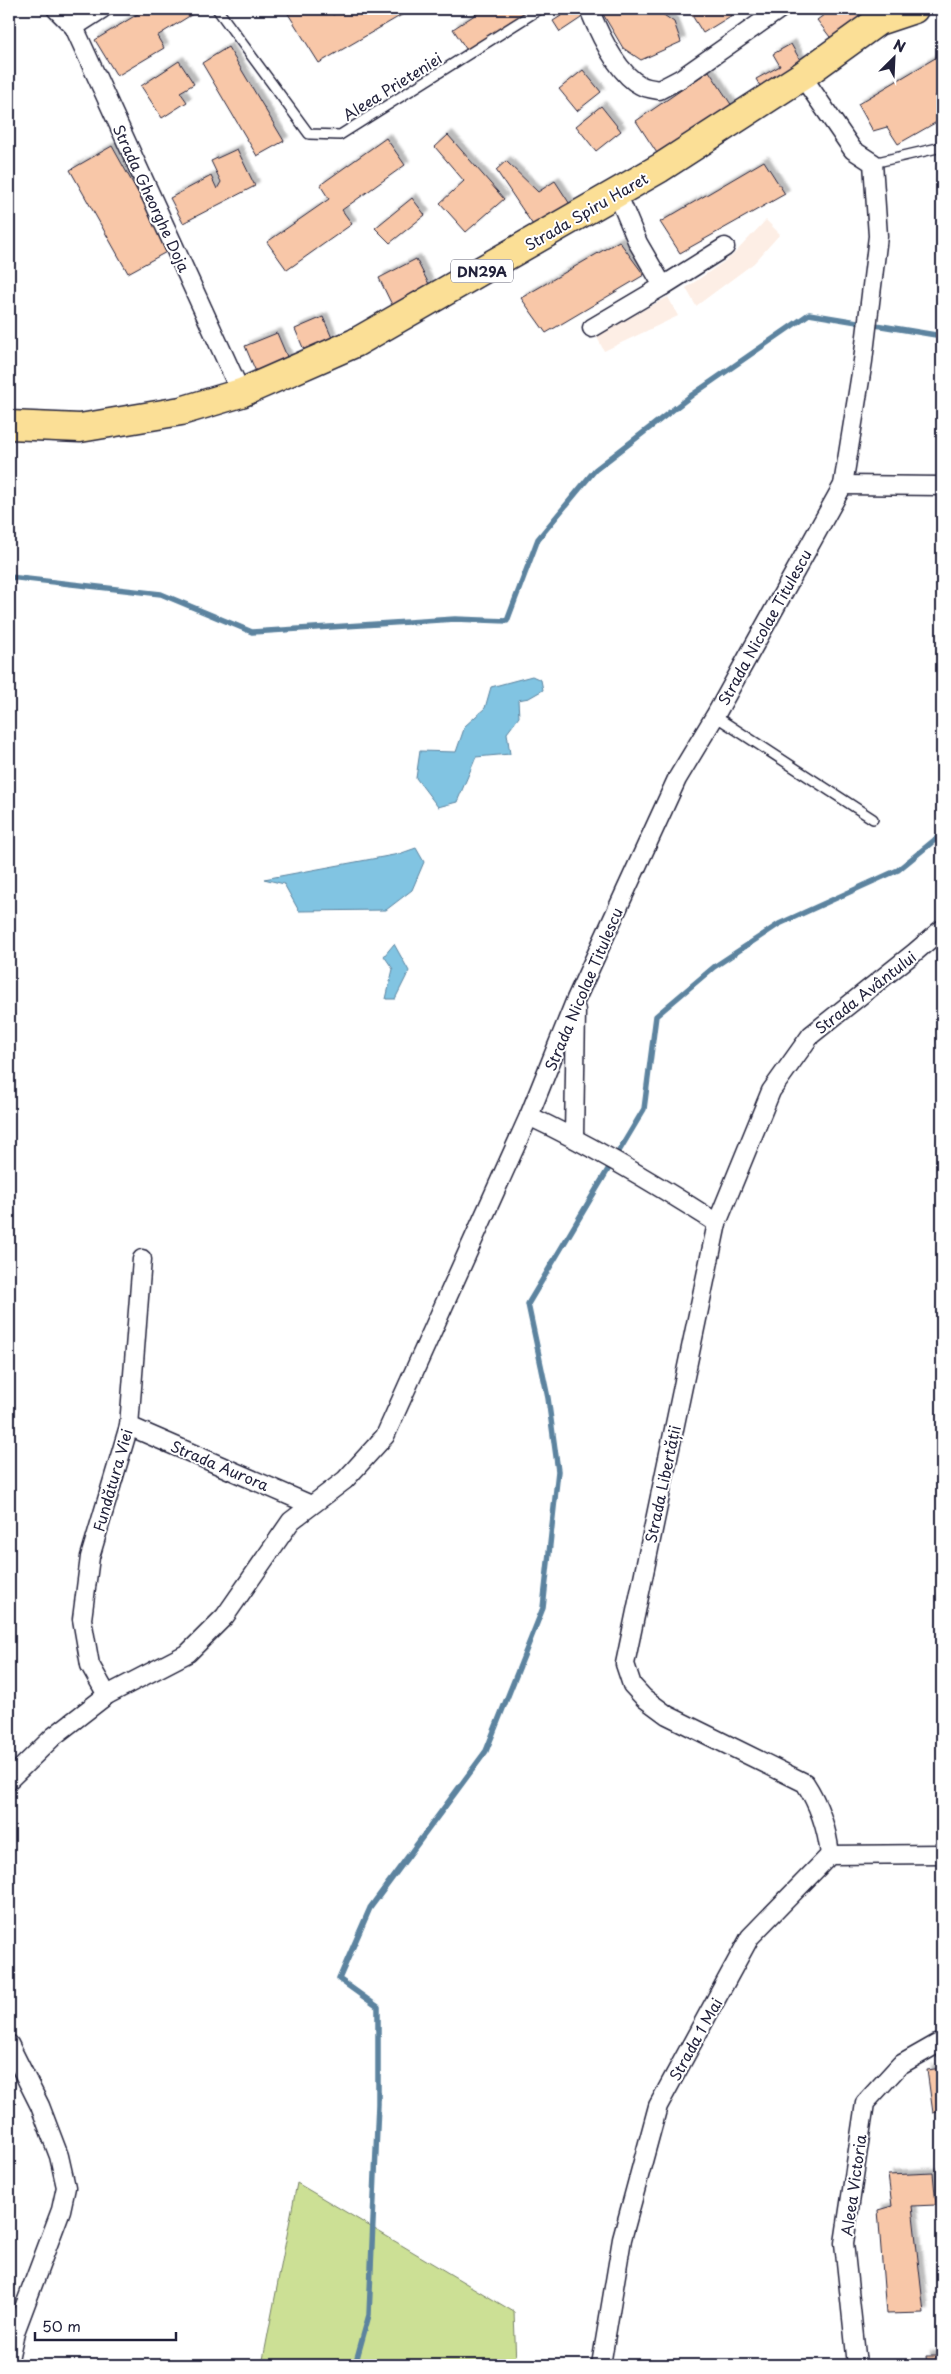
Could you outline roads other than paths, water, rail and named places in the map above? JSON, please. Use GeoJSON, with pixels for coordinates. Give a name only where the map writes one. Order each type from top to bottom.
{"type":"FeatureCollection","features":[{"type":"Feature","properties":{"kind":"main road","name":"Strada Spiru Haret"},"geometry":{"type":"LineString","coordinates":[[9,426],[80,428],[181,411],[241,393],[355,343],[660,168],[802,76],[881,15],[914,9]]}},
{"type":"Feature","properties":{"kind":"street","name":"Strada Gheorghe Doja"},"geometry":{"type":"LineString","coordinates":[[56,9],[74,27],[241,393]]}},
{"type":"Feature","properties":{"kind":"street"},"geometry":{"type":"LineString","coordinates":[[74,27],[102,9]]}},
{"type":"Feature","properties":{"kind":"street"},"geometry":{"type":"LineString","coordinates":[[589,9],[603,42],[627,72],[640,85],[659,90],[680,79],[780,9]]}},
{"type":"Feature","properties":{"kind":"street"},"geometry":{"type":"LineString","coordinates":[[802,76],[854,150],[874,163]]}},
{"type":"Feature","properties":{"kind":"street","name":"Strada Nicolae Titulescu"},"geometry":{"type":"LineString","coordinates":[[9,1780],[54,1736],[107,1696],[188,1653],[225,1616],[291,1520],[345,1480],[386,1436],[529,1116],[576,999],[677,779],[715,716],[843,485],[863,361],[878,236],[874,163]]}},
{"type":"Feature","properties":{"kind":"street"},"geometry":{"type":"LineString","coordinates":[[617,193],[638,243],[664,286]]}},
{"type":"Feature","properties":{"kind":"street"},"geometry":{"type":"LineString","coordinates":[[592,328],[664,286],[725,247]]}},
{"type":"Feature","properties":{"kind":"street"},"geometry":{"type":"LineString","coordinates":[[843,485],[942,486]]}},
{"type":"Feature","properties":{"kind":"street","name":"Strada Avântului"},"geometry":{"type":"LineString","coordinates":[[717,1223],[771,1092],[810,1035],[942,929]]}},
{"type":"Feature","properties":{"kind":"street"},"geometry":{"type":"LineString","coordinates":[[574,1137],[576,999]]}},
{"type":"Feature","properties":{"kind":"street"},"geometry":{"type":"LineString","coordinates":[[529,1116],[574,1137],[637,1172],[717,1223]]}},
{"type":"Feature","properties":{"kind":"street","name":"Strada Libertății"},"geometry":{"type":"LineString","coordinates":[[717,1223],[625,1664],[632,1685],[644,1698],[667,1715],[805,1783],[816,1800],[827,1830],[830,1855]]}},
{"type":"Feature","properties":{"kind":"street","name":"Fundătura Viei"},"geometry":{"type":"LineString","coordinates":[[107,1696],[90,1665],[82,1619],[90,1556],[129,1426],[142,1259]]}},
{"type":"Feature","properties":{"kind":"street","name":"Strada Aurora"},"geometry":{"type":"LineString","coordinates":[[129,1426],[311,1505]]}},
{"type":"Feature","properties":{"kind":"street"},"geometry":{"type":"LineString","coordinates":[[830,1855],[942,1854]]}},
{"type":"Feature","properties":{"kind":"street","name":"Strada 1 Mai"},"geometry":{"type":"LineString","coordinates":[[601,2365],[622,2239],[658,2106],[750,1937],[830,1855]]}},
{"type":"Feature","properties":{"kind":"street"},"geometry":{"type":"LineString","coordinates":[[9,2044],[40,2106],[59,2156],[66,2187],[61,2210],[16,2332],[9,2359]]}},
{"type":"Feature","properties":{"kind":"street","name":"Aleea Victoria"},"geometry":{"type":"LineString","coordinates":[[857,2365],[844,2243],[865,2103],[900,2065],[937,2044],[942,2044]]}},
{"type":"Feature","properties":{"kind":"lane","name":"Aleea Prieteniei"},"geometry":{"type":"LineString","coordinates":[[217,9],[309,134],[340,135],[540,9]]}},
{"type":"Feature","properties":{"kind":"lane"},"geometry":{"type":"LineString","coordinates":[[874,163],[942,147]]}},
{"type":"Feature","properties":{"kind":"lane"},"geometry":{"type":"LineString","coordinates":[[715,716],[873,819]]}},
{"type":"Feature","properties":{"kind":"water"},"geometry":{"type":"Polygon","coordinates":[[[532,676],[541,680],[543,690],[529,698],[518,700],[519,717],[507,733],[510,754],[476,757],[457,802],[438,807],[416,778],[420,751],[456,752],[465,726],[485,708],[491,687],[532,676]]]}},
{"type":"Feature","properties":{"kind":"water"},"geometry":{"type":"Polygon","coordinates":[[[416,848],[424,862],[412,890],[386,910],[299,911],[284,884],[264,879],[399,854],[416,848]]]}},
{"type":"Feature","properties":{"kind":"water"},"geometry":{"type":"Polygon","coordinates":[[[394,944],[409,971],[395,999],[386,999],[393,969],[384,956],[394,944]]]}},
{"type":"Feature","properties":{"kind":"waterway"},"geometry":{"type":"LineString","coordinates":[[9,577],[161,594],[252,632],[455,619],[507,621],[538,539],[595,470],[692,395],[809,314],[942,336]]}},
{"type":"Feature","properties":{"kind":"waterway"},"geometry":{"type":"LineString","coordinates":[[355,2365],[369,2315],[378,2104],[378,2007],[339,1979],[370,1908],[486,1751],[543,1608],[558,1471],[548,1398],[528,1304],[644,1109],[656,1016],[714,967],[779,924],[898,870],[942,834]]}}]}
